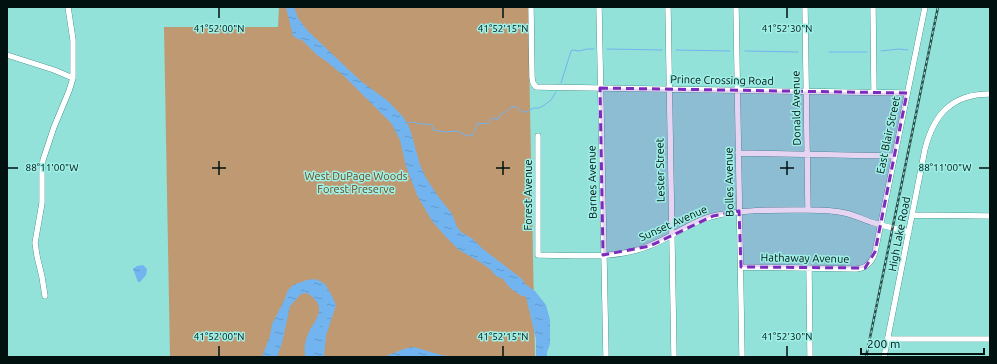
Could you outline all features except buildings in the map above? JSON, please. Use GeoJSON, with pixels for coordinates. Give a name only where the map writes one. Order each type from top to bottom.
{"type":"FeatureCollection","features":[{"type":"Feature","properties":{"kind":"street"},"geometry":{"type":"LineString","coordinates":[[45,296],[34,243],[42,203],[42,170],[45,152],[70,91],[72,78],[73,40],[68,7]]}},
{"type":"Feature","properties":{"kind":"street","name":"Prince Crossing Road"},"geometry":{"type":"LineString","coordinates":[[532,7],[532,77],[533,83],[536,87],[908,93]]}},
{"type":"Feature","properties":{"kind":"street","name":"Barnes Avenue"},"geometry":{"type":"LineString","coordinates":[[599,7],[606,357]]}},
{"type":"Feature","properties":{"kind":"street","name":"Lester Street"},"geometry":{"type":"LineString","coordinates":[[668,7],[674,357]]}},
{"type":"Feature","properties":{"kind":"street","name":"Bolles Avenue"},"geometry":{"type":"LineString","coordinates":[[736,7],[742,357]]}},
{"type":"Feature","properties":{"kind":"street","name":"Donald Avenue"},"geometry":{"type":"LineString","coordinates":[[805,7],[808,210]]}},
{"type":"Feature","properties":{"kind":"street"},"geometry":{"type":"LineString","coordinates":[[873,7],[874,92]]}},
{"type":"Feature","properties":{"kind":"street","name":"East Blair Street"},"geometry":{"type":"LineString","coordinates":[[868,266],[874,256],[925,7]]}},
{"type":"Feature","properties":{"kind":"street"},"geometry":{"type":"LineString","coordinates":[[7,55],[54,70],[72,78]]}},
{"type":"Feature","properties":{"kind":"street","name":"High Lake Road"},"geometry":{"type":"LineString","coordinates":[[884,357],[928,139],[932,127],[949,106],[959,100],[972,95],[990,94]]}},
{"type":"Feature","properties":{"kind":"street","name":"Forest Avenue"},"geometry":{"type":"LineString","coordinates":[[538,136],[538,255]]}},
{"type":"Feature","properties":{"kind":"street"},"geometry":{"type":"LineString","coordinates":[[738,153],[894,156]]}},
{"type":"Feature","properties":{"kind":"street","name":"Sunset Avenue"},"geometry":{"type":"LineString","coordinates":[[538,255],[615,255],[638,250],[660,242],[688,225],[705,218],[740,211],[831,210],[909,232]]}},
{"type":"Feature","properties":{"kind":"street"},"geometry":{"type":"LineString","coordinates":[[913,216],[990,216]]}},
{"type":"Feature","properties":{"kind":"street","name":"Hathaway Avenue"},"geometry":{"type":"LineString","coordinates":[[741,268],[856,269],[868,266]]}},
{"type":"Feature","properties":{"kind":"street"},"geometry":{"type":"LineString","coordinates":[[809,268],[810,357]]}},
{"type":"Feature","properties":{"kind":"street"},"geometry":{"type":"LineString","coordinates":[[888,339],[990,339]]}},
{"type":"Feature","properties":{"kind":"highlighted area"},"geometry":{"type":"Polygon","coordinates":[[[600,88],[907,93],[875,252],[865,268],[741,267],[739,211],[713,216],[650,246],[603,255],[600,88]]]}},
{"type":"Feature","properties":{"kind":"green space","name":"West DuPage Woods Forest Preserve"},"geometry":{"type":"Polygon","coordinates":[[[279,7],[528,7],[535,357],[170,357],[164,27],[278,27],[279,7]]]}},
{"type":"Feature","properties":{"kind":"water"},"geometry":{"type":"Polygon","coordinates":[[[286,7],[294,7],[298,18],[307,30],[362,82],[388,101],[404,118],[410,129],[420,165],[426,178],[452,214],[457,227],[461,232],[473,239],[483,249],[522,279],[525,284],[535,291],[546,305],[550,320],[550,344],[547,357],[536,357],[536,339],[526,297],[510,288],[503,279],[496,276],[490,269],[459,250],[432,221],[417,195],[406,166],[400,140],[391,123],[345,77],[317,55],[302,40],[293,36],[286,7]]]}},
{"type":"Feature","properties":{"kind":"water"},"geometry":{"type":"Polygon","coordinates":[[[143,265],[147,269],[146,275],[140,282],[138,282],[133,269],[137,266],[143,265]]]}},
{"type":"Feature","properties":{"kind":"water"},"geometry":{"type":"Polygon","coordinates":[[[316,279],[325,284],[336,305],[326,336],[324,357],[309,357],[311,336],[319,313],[319,306],[317,301],[307,293],[301,294],[290,306],[282,343],[277,357],[262,357],[270,336],[272,324],[288,290],[293,285],[307,280],[316,279]]]}},
{"type":"Feature","properties":{"kind":"water"},"geometry":{"type":"Polygon","coordinates":[[[414,347],[441,355],[455,357],[383,357],[414,347]]]}},
{"type":"Feature","properties":{"kind":"waterway"},"geometry":{"type":"LineString","coordinates":[[561,83],[571,51],[594,49]]}},
{"type":"Feature","properties":{"kind":"waterway"},"geometry":{"type":"LineString","coordinates":[[607,49],[662,50]]}},
{"type":"Feature","properties":{"kind":"waterway"},"geometry":{"type":"LineString","coordinates":[[881,51],[899,49],[908,50]]}},
{"type":"Feature","properties":{"kind":"waterway"},"geometry":{"type":"LineString","coordinates":[[676,50],[730,51]]}},
{"type":"Feature","properties":{"kind":"waterway"},"geometry":{"type":"LineString","coordinates":[[745,51],[798,52]]}},
{"type":"Feature","properties":{"kind":"waterway"},"geometry":{"type":"LineString","coordinates":[[829,52],[867,52]]}},
{"type":"Feature","properties":{"kind":"waterway"},"geometry":{"type":"LineString","coordinates":[[407,123],[412,122],[429,124],[432,125],[433,130],[446,132],[456,131],[468,136],[473,135],[477,123],[487,124],[492,118],[499,119],[500,115],[511,107],[517,107],[522,112],[539,108],[551,100],[556,92]]}},
{"type":"Feature","properties":{"kind":"waterway"},"geometry":{"type":"LineString","coordinates":[[309,357],[308,349],[310,340],[317,325]]}},
{"type":"Feature","properties":{"kind":"railway"},"geometry":{"type":"LineString","coordinates":[[866,357],[938,7]]}}]}
